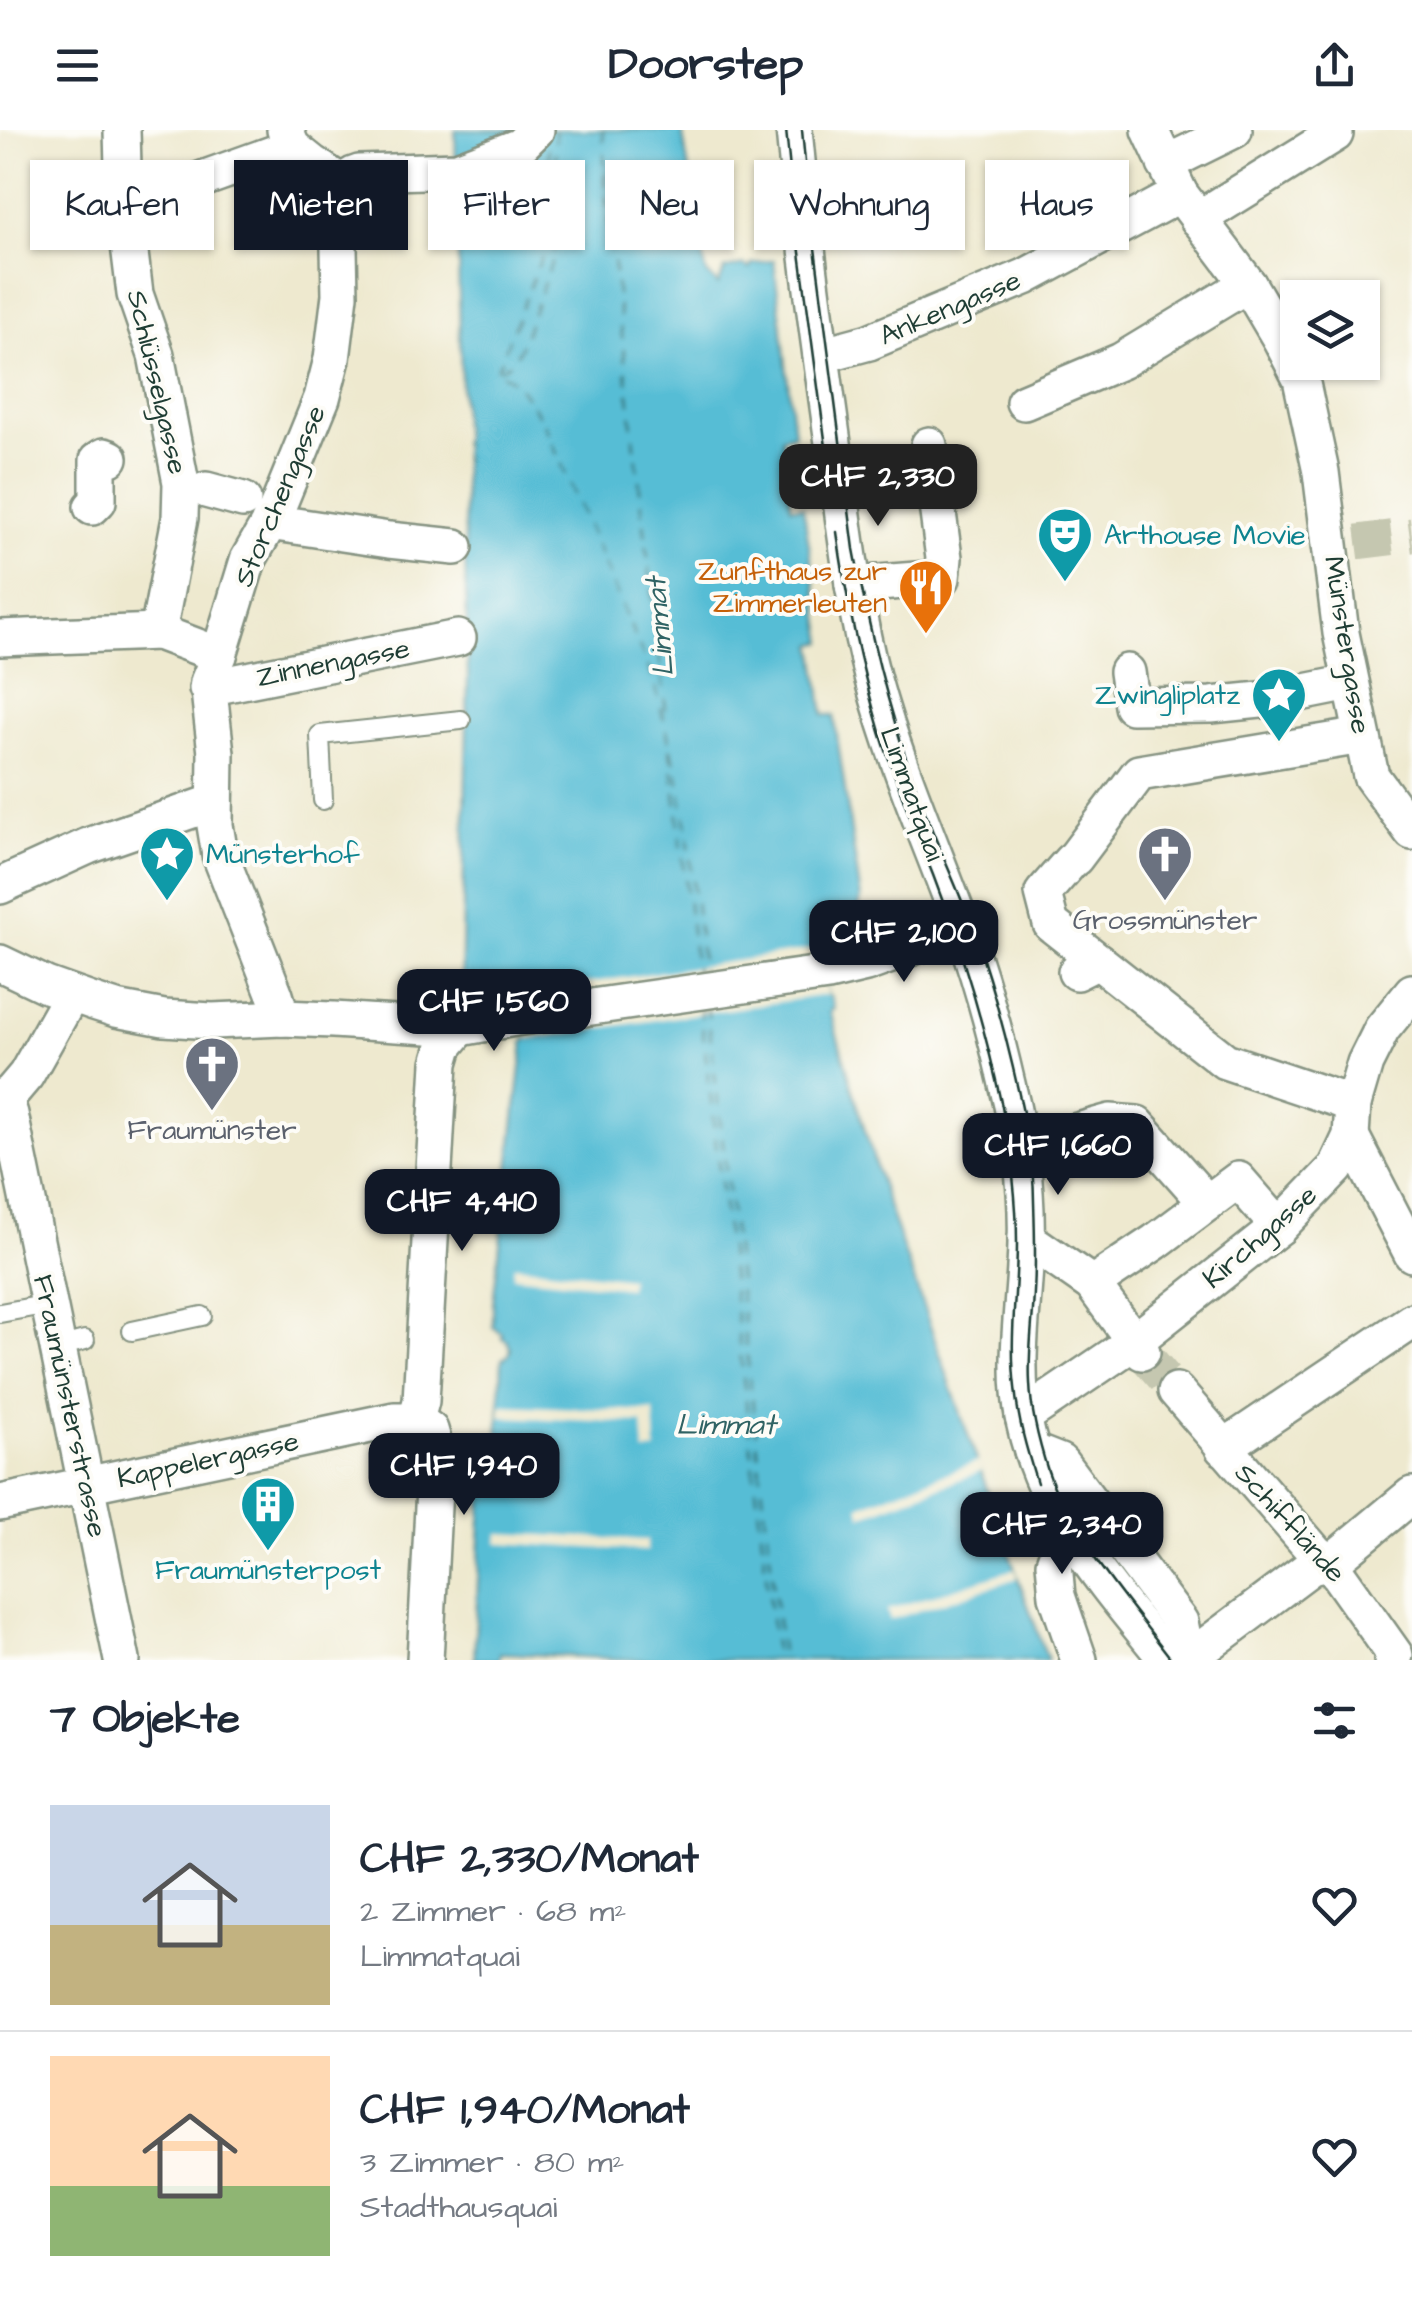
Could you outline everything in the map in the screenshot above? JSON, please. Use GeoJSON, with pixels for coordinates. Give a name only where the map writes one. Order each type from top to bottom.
{"type":"FeatureCollection","features":[{"type":"Feature","properties":{"kind":"street","name":"Schlüsselgasse"},"geometry":{"type":"LineString","coordinates":[[122,130],[120,204],[134,294],[156,355],[193,486],[180,518],[158,632]]}},
{"type":"Feature","properties":{"kind":"street"},"geometry":{"type":"LineString","coordinates":[[408,171],[457,170],[520,146],[536,130]]}},
{"type":"Feature","properties":{"kind":"street","name":"Limmatquai"},"geometry":{"type":"LineString","coordinates":[[794,130],[833,352],[863,584],[899,766],[963,929],[1029,1144],[1019,1375],[1037,1408],[1032,1451],[1066,1529],[1167,1660]]}},
{"type":"Feature","properties":{"kind":"street","name":"Münstergasse"},"geometry":{"type":"LineString","coordinates":[[1150,130],[1181,192],[1248,284],[1301,379],[1321,472],[1344,544],[1340,633],[1371,776],[1412,832]]}},
{"type":"Feature","properties":{"kind":"street"},"geometry":{"type":"LineString","coordinates":[[1181,192],[1234,130]]}},
{"type":"Feature","properties":{"kind":"street"},"geometry":{"type":"LineString","coordinates":[[1181,192],[1338,132]]}},
{"type":"Feature","properties":{"kind":"street"},"geometry":{"type":"LineString","coordinates":[[214,176],[289,138],[308,160]]}},
{"type":"Feature","properties":{"kind":"street","name":"Ankengasse"},"geometry":{"type":"LineString","coordinates":[[833,352],[869,342],[1024,277],[1181,192]]}},
{"type":"Feature","properties":{"kind":"street","name":"Storchengasse"},"geometry":{"type":"LineString","coordinates":[[215,802],[213,671],[248,560],[259,509],[322,398],[332,359],[340,296],[339,250]]}},
{"type":"Feature","properties":{"kind":"street"},"geometry":{"type":"LineString","coordinates":[[1024,402],[1121,361],[1248,284]]}},
{"type":"Feature","properties":{"kind":"street"},"geometry":{"type":"LineString","coordinates":[[863,584],[942,578],[944,558],[928,445]]}},
{"type":"Feature","properties":{"kind":"street"},"geometry":{"type":"LineString","coordinates":[[92,507],[98,500],[98,460],[110,458]]}},
{"type":"Feature","properties":{"kind":"street"},"geometry":{"type":"LineString","coordinates":[[193,486],[259,509],[389,540],[455,547]]}},
{"type":"Feature","properties":{"kind":"street"},"geometry":{"type":"LineString","coordinates":[[0,638],[158,632],[213,671]]}},
{"type":"Feature","properties":{"kind":"street","name":"Zinnengasse"},"geometry":{"type":"LineString","coordinates":[[213,671],[458,638]]}},
{"type":"Feature","properties":{"kind":"street"},"geometry":{"type":"LineString","coordinates":[[1127,672],[1132,706],[1270,700],[1350,683]]}},
{"type":"Feature","properties":{"kind":"street"},"geometry":{"type":"LineString","coordinates":[[1362,736],[1138,774],[1073,860],[1042,893],[1051,924],[1087,967],[1226,1061],[1352,1120],[1412,1254]]}},
{"type":"Feature","properties":{"kind":"street"},"geometry":{"type":"LineString","coordinates":[[0,886],[88,846],[215,802],[217,841],[224,871],[282,1018]]}},
{"type":"Feature","properties":{"kind":"street"},"geometry":{"type":"LineString","coordinates":[[0,962],[46,985],[116,1009],[176,1019],[234,1022],[282,1018],[460,1028],[828,973],[866,964],[963,929]]}},
{"type":"Feature","properties":{"kind":"street","name":"Kirchgasse"},"geometry":{"type":"LineString","coordinates":[[1037,1408],[1139,1347],[1279,1227],[1336,1168],[1365,1064],[1382,1029],[1412,992]]}},
{"type":"Feature","properties":{"kind":"street","name":"Fraumünsterstrasse"},"geometry":{"type":"LineString","coordinates":[[71,994],[26,1075],[2,1099],[10,1114],[49,1304],[72,1344],[86,1486],[122,1660]]}},
{"type":"Feature","properties":{"kind":"street"},"geometry":{"type":"LineString","coordinates":[[425,1660],[436,1450],[430,1430],[416,1420],[421,1401],[440,1064],[445,1046],[460,1028]]}},
{"type":"Feature","properties":{"kind":"street"},"geometry":{"type":"LineString","coordinates":[[1029,1144],[1110,1122],[1137,1124],[1207,1203]]}},
{"type":"Feature","properties":{"kind":"street"},"geometry":{"type":"LineString","coordinates":[[1092,1284],[1238,1180],[1279,1227]]}},
{"type":"Feature","properties":{"kind":"street"},"geometry":{"type":"LineString","coordinates":[[1026,1238],[1092,1284],[1139,1347]]}},
{"type":"Feature","properties":{"kind":"street"},"geometry":{"type":"LineString","coordinates":[[1223,1448],[1412,1322]]}},
{"type":"Feature","properties":{"kind":"street","name":"Schifflände"},"geometry":{"type":"LineString","coordinates":[[1176,1391],[1315,1552],[1330,1563],[1395,1655],[1392,1660]]}},
{"type":"Feature","properties":{"kind":"street","name":"Kappelergasse"},"geometry":{"type":"LineString","coordinates":[[0,1503],[394,1420],[416,1420]]}},
{"type":"Feature","properties":{"kind":"street"},"geometry":{"type":"LineString","coordinates":[[1032,1451],[1060,1462],[1180,1622],[1182,1632],[1176,1660]]}},
{"type":"Feature","properties":{"kind":"street"},"geometry":{"type":"LineString","coordinates":[[1199,1650],[1311,1567],[1330,1563],[1412,1495]]}},
{"type":"Feature","properties":{"kind":"street"},"geometry":{"type":"LineString","coordinates":[[1066,1529],[1054,1563],[1057,1596],[1079,1660]]}},
{"type":"Feature","properties":{"kind":"lane"},"geometry":{"type":"LineString","coordinates":[[323,800],[320,734],[461,720]]}},
{"type":"Feature","properties":{"kind":"lane"},"geometry":{"type":"LineString","coordinates":[[0,1314],[49,1304]]}},
{"type":"Feature","properties":{"kind":"lane"},"geometry":{"type":"LineString","coordinates":[[132,1331],[202,1316]]}},
{"type":"Feature","properties":{"kind":"water","name":"Limmat"},"geometry":{"type":"Polygon","coordinates":[[[455,130],[682,130],[687,160],[605,160],[605,250],[702,250],[706,272],[718,285],[725,269],[744,265],[749,269],[752,264],[774,260],[794,434],[782,437],[791,507],[803,506],[824,642],[814,645],[824,715],[834,715],[861,899],[847,932],[838,941],[827,939],[821,949],[827,994],[834,1009],[830,1011],[883,1191],[1048,1660],[648,1660],[500,1653],[499,1660],[474,1660],[482,1500],[484,1493],[496,1487],[504,1471],[497,1460],[502,1359],[511,1349],[502,1333],[493,1327],[493,1303],[527,1039],[516,988],[507,988],[504,996],[466,1002],[461,998],[468,676],[458,250],[585,250],[585,160],[456,160],[455,130]]]}},
{"type":"Feature","properties":{"kind":"pier"},"geometry":{"type":"Polygon","coordinates":[[[821,948],[827,995],[527,1039],[520,993],[821,948]]]}},
{"type":"Feature","properties":{"kind":"pier"},"geometry":{"type":"Polygon","coordinates":[[[514,1265],[630,1278],[629,1288],[513,1276],[514,1265]]]}},
{"type":"Feature","properties":{"kind":"pier"},"geometry":{"type":"Polygon","coordinates":[[[501,1405],[654,1411],[656,1451],[644,1452],[642,1423],[500,1417],[501,1405]]]}},
{"type":"Feature","properties":{"kind":"pier"},"geometry":{"type":"Polygon","coordinates":[[[979,1461],[982,1471],[862,1516],[859,1506],[979,1461]]]}},
{"type":"Feature","properties":{"kind":"pier"},"geometry":{"type":"Polygon","coordinates":[[[499,1533],[647,1540],[647,1551],[498,1543],[499,1533]]]}},
{"type":"Feature","properties":{"kind":"pier"},"geometry":{"type":"Polygon","coordinates":[[[1015,1569],[1018,1578],[890,1620],[887,1610],[1015,1569]]]}},
{"type":"Feature","properties":{"kind":"ferry route"},"geometry":{"type":"LineString","coordinates":[[555,130],[558,233],[551,264],[520,348],[513,361],[497,372],[515,381],[543,421],[654,681],[687,829],[703,973]]}},
{"type":"Feature","properties":{"kind":"ferry route"},"geometry":{"type":"LineString","coordinates":[[603,130],[606,199],[667,720]]}},
{"type":"Feature","properties":{"kind":"ferry route"},"geometry":{"type":"LineString","coordinates":[[497,370],[546,246],[551,216],[548,143]]}},
{"type":"Feature","properties":{"kind":"ferry route"},"geometry":{"type":"LineString","coordinates":[[670,748],[696,973]]}},
{"type":"Feature","properties":{"kind":"ferry route"},"geometry":{"type":"LineString","coordinates":[[700,1006],[776,1660]]}},
{"type":"Feature","properties":{"kind":"ferry route"},"geometry":{"type":"LineString","coordinates":[[707,1006],[782,1660]]}},
{"type":"Feature","properties":{"kind":"tunnel"},"geometry":{"type":"LineString","coordinates":[[1357,542],[1412,535]]}},
{"type":"Feature","properties":{"kind":"tunnel"},"geometry":{"type":"LineString","coordinates":[[1142,1352],[1176,1391]]}},
{"type":"Feature","properties":{"kind":"tram line"},"geometry":{"type":"LineString","coordinates":[[786,130],[826,447]]}},
{"type":"Feature","properties":{"kind":"tram line"},"geometry":{"type":"LineString","coordinates":[[802,130],[854,549],[867,613],[911,773],[990,981],[1027,1134],[1034,1185],[1035,1247],[1030,1371],[1039,1438],[1048,1471],[1071,1520],[1102,1569],[1172,1660]]}},
{"type":"Feature","properties":{"kind":"tram line"},"geometry":{"type":"LineString","coordinates":[[837,532],[855,633],[880,732],[963,961],[1002,1107],[1017,1226],[1015,1387],[1037,1483]]}},
{"type":"Feature","properties":{"kind":"place","name":"Arthouse Movie"},"geometry":{"type":"Point","coordinates":[1065,584]}},
{"type":"Feature","properties":{"kind":"place","name":"Zunfthaus zur Zimmerleuten"},"geometry":{"type":"Point","coordinates":[926,636]}},
{"type":"Feature","properties":{"kind":"place","name":"Zwingliplatz"},"geometry":{"type":"Point","coordinates":[1279,744]}},
{"type":"Feature","properties":{"kind":"place","name":"Münsterhof"},"geometry":{"type":"Point","coordinates":[167,903]}},
{"type":"Feature","properties":{"kind":"place","name":"Grossmünster"},"geometry":{"type":"Point","coordinates":[1165,903]}},
{"type":"Feature","properties":{"kind":"place","name":"Fraumünster"},"geometry":{"type":"Point","coordinates":[212,1113]}},
{"type":"Feature","properties":{"kind":"place","name":"Fraumünsterpost"},"geometry":{"type":"Point","coordinates":[268,1553]}}]}
